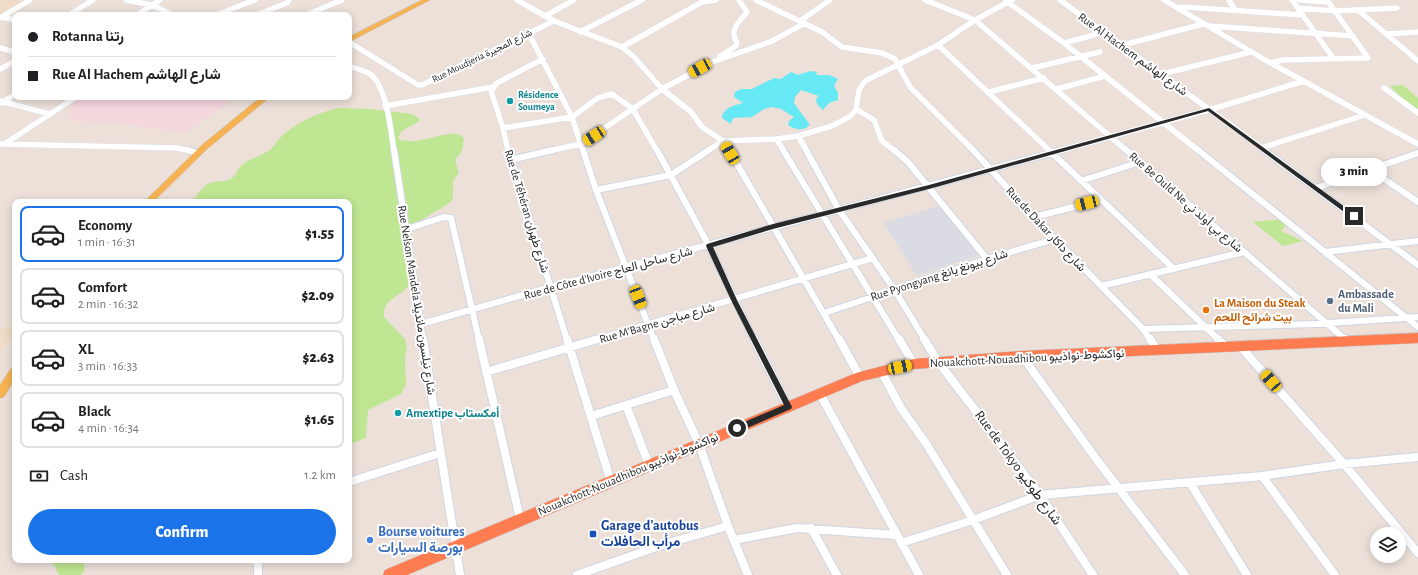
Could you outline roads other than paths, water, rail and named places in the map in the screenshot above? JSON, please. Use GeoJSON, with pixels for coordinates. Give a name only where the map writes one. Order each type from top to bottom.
{"type":"FeatureCollection","features":[{"type":"Feature","properties":{"kind":"highway","name":"Nouakchott-Nouadhibou نواكشوط-نواذيبو"},"geometry":{"type":"LineString","coordinates":[[390,575],[860,377],[881,371],[914,364],[1022,356],[1418,338]]}},
{"type":"Feature","properties":{"kind":"main road"},"geometry":{"type":"LineString","coordinates":[[352,39],[427,0]]}},
{"type":"Feature","properties":{"kind":"main road"},"geometry":{"type":"LineString","coordinates":[[151,199],[197,153],[233,122],[262,100]]}},
{"type":"Feature","properties":{"kind":"main road"},"geometry":{"type":"LineString","coordinates":[[0,393],[12,375]]}},
{"type":"Feature","properties":{"kind":"street"},"geometry":{"type":"LineString","coordinates":[[1,17],[30,0]]}},
{"type":"Feature","properties":{"kind":"street"},"geometry":{"type":"LineString","coordinates":[[74,12],[93,0]]}},
{"type":"Feature","properties":{"kind":"street"},"geometry":{"type":"LineString","coordinates":[[126,0],[152,5],[167,12]]}},
{"type":"Feature","properties":{"kind":"street"},"geometry":{"type":"LineString","coordinates":[[142,12],[160,0]]}},
{"type":"Feature","properties":{"kind":"street"},"geometry":{"type":"LineString","coordinates":[[238,0],[242,5]]}},
{"type":"Feature","properties":{"kind":"street"},"geometry":{"type":"LineString","coordinates":[[224,12],[255,0]]}},
{"type":"Feature","properties":{"kind":"street"},"geometry":{"type":"LineString","coordinates":[[263,12],[289,0]]}},
{"type":"Feature","properties":{"kind":"street"},"geometry":{"type":"LineString","coordinates":[[313,12],[342,0]]}},
{"type":"Feature","properties":{"kind":"street"},"geometry":{"type":"LineString","coordinates":[[517,0],[554,21],[622,47],[634,57],[662,89],[691,112],[705,131],[723,140],[776,139],[798,136],[832,126],[851,116],[856,109],[859,90],[864,81],[898,66],[938,45],[975,20],[1008,1],[1064,43],[1418,327]]}},
{"type":"Feature","properties":{"kind":"street"},"geometry":{"type":"LineString","coordinates":[[545,16],[574,0]]}},
{"type":"Feature","properties":{"kind":"street"},"geometry":{"type":"LineString","coordinates":[[580,32],[642,0]]}},
{"type":"Feature","properties":{"kind":"street"},"geometry":{"type":"LineString","coordinates":[[622,47],[702,2],[716,0]]}},
{"type":"Feature","properties":{"kind":"street"},"geometry":{"type":"LineString","coordinates":[[510,160],[581,144],[662,89],[712,62],[736,46],[737,43],[733,34],[734,28],[747,12],[739,0]]}},
{"type":"Feature","properties":{"kind":"street","name":"Rue de Dakar شارع داكار"},"geometry":{"type":"LineString","coordinates":[[756,0],[830,37],[840,47],[885,54],[894,59],[910,87],[991,169],[1034,217],[1143,329],[1158,351]]}},
{"type":"Feature","properties":{"kind":"street"},"geometry":{"type":"LineString","coordinates":[[765,4],[772,0]]}},
{"type":"Feature","properties":{"kind":"street"},"geometry":{"type":"LineString","coordinates":[[712,62],[770,42],[802,22],[830,0]]}},
{"type":"Feature","properties":{"kind":"street","name":"Rue Be Ould Ne شارع بي أولد ني"},"geometry":{"type":"LineString","coordinates":[[925,0],[975,20],[1347,341]]}},
{"type":"Feature","properties":{"kind":"street","name":"Rue Al Hachem شارع الهاشم"},"geometry":{"type":"LineString","coordinates":[[1060,0],[1123,44],[1209,110],[1418,265]]}},
{"type":"Feature","properties":{"kind":"street"},"geometry":{"type":"LineString","coordinates":[[1164,0],[1271,64],[1418,144]]}},
{"type":"Feature","properties":{"kind":"street"},"geometry":{"type":"LineString","coordinates":[[1229,0],[1235,10]]}},
{"type":"Feature","properties":{"kind":"street"},"geometry":{"type":"LineString","coordinates":[[1292,0],[1333,58]]}},
{"type":"Feature","properties":{"kind":"street"},"geometry":{"type":"LineString","coordinates":[[1271,64],[1282,60],[1368,58],[1328,1],[1299,0]]}},
{"type":"Feature","properties":{"kind":"street"},"geometry":{"type":"LineString","coordinates":[[1177,8],[1184,7],[1302,15]]}},
{"type":"Feature","properties":{"kind":"street"},"geometry":{"type":"LineString","coordinates":[[1298,8],[1335,11],[1397,8]]}},
{"type":"Feature","properties":{"kind":"street"},"geometry":{"type":"LineString","coordinates":[[1358,10],[1415,56],[1418,61]]}},
{"type":"Feature","properties":{"kind":"street"},"geometry":{"type":"LineString","coordinates":[[1,17],[12,19]]}},
{"type":"Feature","properties":{"kind":"street","name":"Rue Moudjeria شارع المجيرة"},"geometry":{"type":"LineString","coordinates":[[352,43],[418,85],[422,85],[554,21]]}},
{"type":"Feature","properties":{"kind":"street"},"geometry":{"type":"LineString","coordinates":[[1123,44],[1205,25],[1353,36]]}},
{"type":"Feature","properties":{"kind":"street"},"geometry":{"type":"LineString","coordinates":[[1064,43],[1105,32]]}},
{"type":"Feature","properties":{"kind":"street"},"geometry":{"type":"LineString","coordinates":[[1387,34],[1418,32]]}},
{"type":"Feature","properties":{"kind":"street"},"geometry":{"type":"LineString","coordinates":[[529,34],[572,117],[596,190],[674,390],[699,444],[728,526],[748,575]]}},
{"type":"Feature","properties":{"kind":"street"},"geometry":{"type":"LineString","coordinates":[[938,45],[1174,269]]}},
{"type":"Feature","properties":{"kind":"street"},"geometry":{"type":"LineString","coordinates":[[0,48],[12,51]]}},
{"type":"Feature","properties":{"kind":"street"},"geometry":{"type":"LineString","coordinates":[[1032,68],[1100,52]]}},
{"type":"Feature","properties":{"kind":"street"},"geometry":{"type":"LineString","coordinates":[[1162,74],[1251,52]]}},
{"type":"Feature","properties":{"kind":"street"},"geometry":{"type":"LineString","coordinates":[[385,106],[493,87],[497,83],[542,59]]}},
{"type":"Feature","properties":{"kind":"street"},"geometry":{"type":"LineString","coordinates":[[0,69],[3,65]]}},
{"type":"Feature","properties":{"kind":"street","name":"Rue Nelson Mandela شارع نيلسون مانديلا"},"geometry":{"type":"LineString","coordinates":[[352,67],[374,77],[380,90],[389,121],[460,575]]}},
{"type":"Feature","properties":{"kind":"street"},"geometry":{"type":"LineString","coordinates":[[1057,90],[1105,76]]}},
{"type":"Feature","properties":{"kind":"street"},"geometry":{"type":"LineString","coordinates":[[989,92],[1044,78]]}},
{"type":"Feature","properties":{"kind":"street","name":"Rue de Côte d'Ivoire شارع ساحل العاج"},"geometry":{"type":"LineString","coordinates":[[421,324],[472,311],[551,287],[709,246],[773,227],[929,187],[1051,152],[1111,137],[1209,110],[1304,81]]}},
{"type":"Feature","properties":{"kind":"street","name":"Rue de Téhéran شارع طهران"},"geometry":{"type":"LineString","coordinates":[[493,87],[491,91],[493,100],[503,128],[510,160],[611,482]]}},
{"type":"Feature","properties":{"kind":"street"},"geometry":{"type":"LineString","coordinates":[[1384,88],[1418,114]]}},
{"type":"Feature","properties":{"kind":"street"},"geometry":{"type":"LineString","coordinates":[[503,128],[572,117],[598,98],[608,94],[612,94],[633,109],[671,175],[709,246],[734,300],[788,407]]}},
{"type":"Feature","properties":{"kind":"street"},"geometry":{"type":"LineString","coordinates":[[1,102],[12,96]]}},
{"type":"Feature","properties":{"kind":"street"},"geometry":{"type":"LineString","coordinates":[[3,144],[71,100]]}},
{"type":"Feature","properties":{"kind":"street"},"geometry":{"type":"LineString","coordinates":[[1,102],[50,114]]}},
{"type":"Feature","properties":{"kind":"street"},"geometry":{"type":"LineString","coordinates":[[856,109],[871,117],[884,144],[908,162],[987,259]]}},
{"type":"Feature","properties":{"kind":"street"},"geometry":{"type":"LineString","coordinates":[[1262,148],[1364,114]]}},
{"type":"Feature","properties":{"kind":"street","name":"Rue de Tokyo شارع طوكيو"},"geometry":{"type":"LineString","coordinates":[[798,136],[839,210],[894,289],[939,363],[1040,495],[1093,575]]}},
{"type":"Feature","properties":{"kind":"street"},"geometry":{"type":"LineString","coordinates":[[776,139],[914,364]]}},
{"type":"Feature","properties":{"kind":"street"},"geometry":{"type":"LineString","coordinates":[[596,190],[671,175],[723,140]]}},
{"type":"Feature","properties":{"kind":"street"},"geometry":{"type":"LineString","coordinates":[[723,140],[803,279],[824,312],[860,377]]}},
{"type":"Feature","properties":{"kind":"street"},"geometry":{"type":"LineString","coordinates":[[3,144],[177,148],[197,153]]}},
{"type":"Feature","properties":{"kind":"street"},"geometry":{"type":"LineString","coordinates":[[1316,188],[1418,153]]}},
{"type":"Feature","properties":{"kind":"street"},"geometry":{"type":"LineString","coordinates":[[1080,181],[1140,162]]}},
{"type":"Feature","properties":{"kind":"street"},"geometry":{"type":"LineString","coordinates":[[1371,170],[1418,202]]}},
{"type":"Feature","properties":{"kind":"street"},"geometry":{"type":"LineString","coordinates":[[1034,217],[1101,200]]}},
{"type":"Feature","properties":{"kind":"street"},"geometry":{"type":"LineString","coordinates":[[407,230],[444,217],[451,218],[520,519]]}},
{"type":"Feature","properties":{"kind":"street","name":"Rue Pyongyang شارع بيونغ يانغ"},"geometry":{"type":"LineString","coordinates":[[824,312],[987,259],[1055,239]]}},
{"type":"Feature","properties":{"kind":"street"},"geometry":{"type":"LineString","coordinates":[[1325,252],[1418,241]]}},
{"type":"Feature","properties":{"kind":"street"},"geometry":{"type":"LineString","coordinates":[[1101,286],[1244,252]]}},
{"type":"Feature","properties":{"kind":"street","name":"Rue M'Bagne شارع مباجن"},"geometry":{"type":"LineString","coordinates":[[486,372],[649,326],[873,258]]}},
{"type":"Feature","properties":{"kind":"street"},"geometry":{"type":"LineString","coordinates":[[1150,274],[1226,347]]}},
{"type":"Feature","properties":{"kind":"street"},"geometry":{"type":"LineString","coordinates":[[1143,329],[1208,329],[1418,317]]}},
{"type":"Feature","properties":{"kind":"street"},"geometry":{"type":"LineString","coordinates":[[1240,346],[1344,464],[1418,553]]}},
{"type":"Feature","properties":{"kind":"street"},"geometry":{"type":"LineString","coordinates":[[1022,356],[1118,488],[1185,575]]}},
{"type":"Feature","properties":{"kind":"street"},"geometry":{"type":"LineString","coordinates":[[881,371],[901,408],[927,445],[1007,575]]}},
{"type":"Feature","properties":{"kind":"street"},"geometry":{"type":"LineString","coordinates":[[591,416],[674,390]]}},
{"type":"Feature","properties":{"kind":"street"},"geometry":{"type":"LineString","coordinates":[[820,394],[919,575]]}},
{"type":"Feature","properties":{"kind":"street"},"geometry":{"type":"LineString","coordinates":[[626,405],[649,465]]}},
{"type":"Feature","properties":{"kind":"street"},"geometry":{"type":"LineString","coordinates":[[352,481],[440,453]]}},
{"type":"Feature","properties":{"kind":"street"},"geometry":{"type":"LineString","coordinates":[[734,540],[797,528],[810,528],[898,539],[973,520],[1040,495],[1262,476],[1344,464],[1418,457]]}},
{"type":"Feature","properties":{"kind":"street"},"geometry":{"type":"LineString","coordinates":[[1262,476],[1335,575]]}},
{"type":"Feature","properties":{"kind":"street"},"geometry":{"type":"LineString","coordinates":[[1190,483],[1247,575]]}},
{"type":"Feature","properties":{"kind":"street"},"geometry":{"type":"LineString","coordinates":[[577,575],[664,544],[728,526]]}},
{"type":"Feature","properties":{"kind":"street"},"geometry":{"type":"LineString","coordinates":[[810,528],[837,575]]}},
{"type":"Feature","properties":{"kind":"street"},"geometry":{"type":"LineString","coordinates":[[258,563],[258,575]]}},
{"type":"Feature","properties":{"kind":"water"},"geometry":{"type":"Polygon","coordinates":[[[810,71],[817,72],[816,75],[829,75],[838,79],[834,86],[838,93],[838,100],[829,103],[823,110],[817,104],[816,99],[819,96],[801,90],[795,97],[794,103],[810,125],[808,127],[796,129],[790,127],[788,125],[789,121],[794,117],[781,109],[772,107],[764,109],[752,117],[733,118],[731,124],[722,118],[727,109],[743,103],[734,97],[735,92],[741,89],[752,89],[774,78],[781,79],[791,72],[798,75],[810,71]]]}},
{"type":"Feature","properties":{"kind":"place","name":"Résidence Soumeya"},"geometry":{"type":"Point","coordinates":[510,101]}},
{"type":"Feature","properties":{"kind":"place","name":"Ambassade du Mali"},"geometry":{"type":"Point","coordinates":[1330,301]}},
{"type":"Feature","properties":{"kind":"place","name":"La Maison du Steak بيت شرائح اللحم"},"geometry":{"type":"Point","coordinates":[1206,310]}},
{"type":"Feature","properties":{"kind":"place","name":"Amextipe أمكستاب"},"geometry":{"type":"Point","coordinates":[398,413]}},
{"type":"Feature","properties":{"kind":"place","name":"Garage d'autobus مرأب الحافلات"},"geometry":{"type":"Point","coordinates":[593,534]}},
{"type":"Feature","properties":{"kind":"place","name":"Bourse voitures بورصة السيارات"},"geometry":{"type":"Point","coordinates":[370,540]}}]}
